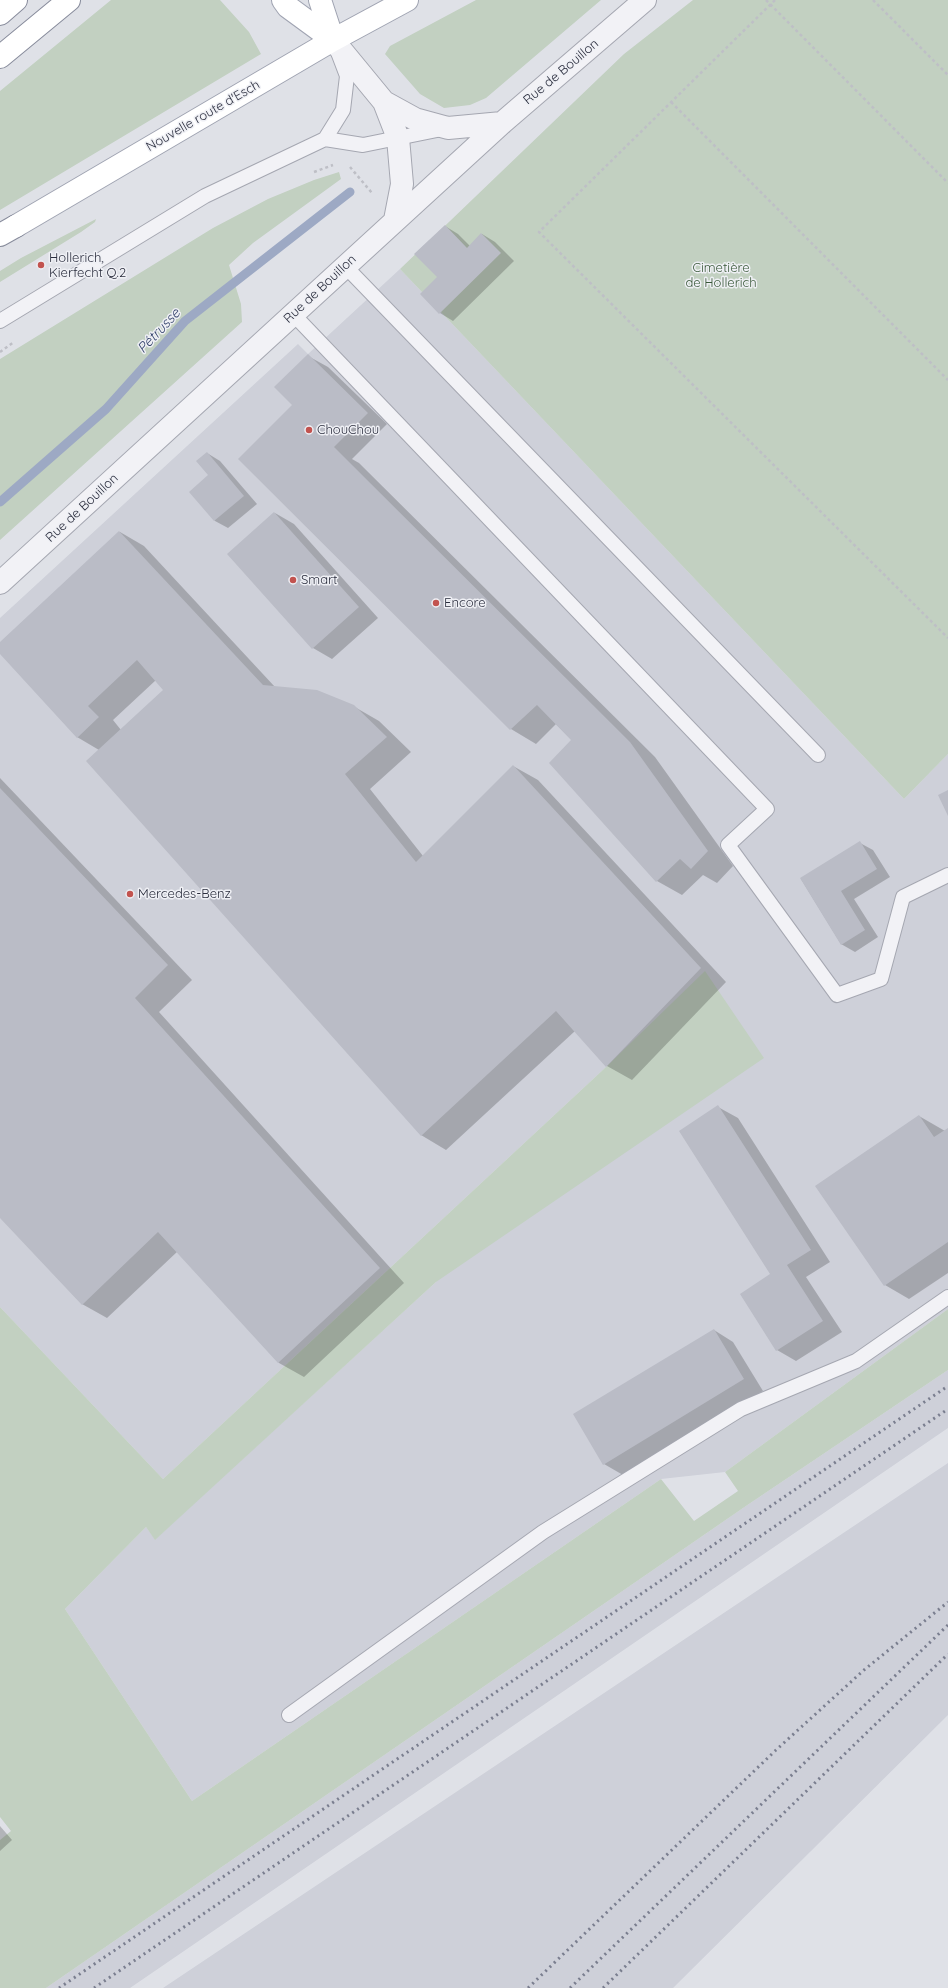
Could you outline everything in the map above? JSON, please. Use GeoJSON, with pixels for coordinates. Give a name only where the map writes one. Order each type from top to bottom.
{"type":"FeatureCollection","features":[{"type":"Feature","properties":{"kind":"main road"},"geometry":{"type":"LineString","coordinates":[[0,14],[16,0]]}},
{"type":"Feature","properties":{"kind":"main road"},"geometry":{"type":"LineString","coordinates":[[0,57],[69,0]]}},
{"type":"Feature","properties":{"kind":"main road"},"geometry":{"type":"LineString","coordinates":[[282,0],[288,7],[333,40]]}},
{"type":"Feature","properties":{"kind":"main road"},"geometry":{"type":"LineString","coordinates":[[320,0],[333,40]]}},
{"type":"Feature","properties":{"kind":"main road","name":"Nouvelle route d'Esch"},"geometry":{"type":"LineString","coordinates":[[8,231],[333,40],[407,0]]}},
{"type":"Feature","properties":{"kind":"street","name":"Rue de Bouillon"},"geometry":{"type":"LineString","coordinates":[[0,583],[502,123],[645,0]]}},
{"type":"Feature","properties":{"kind":"street"},"geometry":{"type":"LineString","coordinates":[[333,40],[384,102],[398,138],[402,184],[395,220]]}},
{"type":"Feature","properties":{"kind":"street"},"geometry":{"type":"LineString","coordinates":[[384,102],[415,119],[448,128],[502,123]]}},
{"type":"Feature","properties":{"kind":"lane"},"geometry":{"type":"LineString","coordinates":[[0,320],[205,196],[325,139],[343,110],[347,76],[333,40]]}},
{"type":"Feature","properties":{"kind":"lane"},"geometry":{"type":"LineString","coordinates":[[325,139],[363,144],[448,128]]}},
{"type":"Feature","properties":{"kind":"lane"},"geometry":{"type":"LineString","coordinates":[[345,266],[818,755]]}},
{"type":"Feature","properties":{"kind":"lane"},"geometry":{"type":"LineString","coordinates":[[293,314],[767,809],[728,845],[837,995],[881,979],[903,897],[948,874]]}},
{"type":"Feature","properties":{"kind":"lane"},"geometry":{"type":"LineString","coordinates":[[289,1716],[543,1532],[741,1409],[856,1361],[948,1297]]}},
{"type":"Feature","properties":{"kind":"path"},"geometry":{"type":"LineString","coordinates":[[766,0],[948,183]]}},
{"type":"Feature","properties":{"kind":"path"},"geometry":{"type":"LineString","coordinates":[[775,0],[539,232],[948,638]]}},
{"type":"Feature","properties":{"kind":"path"},"geometry":{"type":"LineString","coordinates":[[873,0],[948,75]]}},
{"type":"Feature","properties":{"kind":"path"},"geometry":{"type":"LineString","coordinates":[[671,102],[948,380]]}},
{"type":"Feature","properties":{"kind":"path"},"geometry":{"type":"LineString","coordinates":[[312,173],[338,164]]}},
{"type":"Feature","properties":{"kind":"path"},"geometry":{"type":"LineString","coordinates":[[344,165],[350,167],[377,198]]}},
{"type":"Feature","properties":{"kind":"path"},"geometry":{"type":"LineString","coordinates":[[0,352],[19,339]]}},
{"type":"Feature","properties":{"kind":"shaded area"},"geometry":{"type":"Polygon","coordinates":[[[400,269],[904,799],[948,754],[948,1309],[725,1472],[661,1479],[192,1801],[65,1609],[146,1527],[155,1539],[436,1282],[606,1067],[163,1479],[0,1307],[0,618],[298,344],[308,354],[400,269]]]}},
{"type":"Feature","properties":{"kind":"shaded area"},"geometry":{"type":"Polygon","coordinates":[[[948,1370],[948,1428],[130,1988],[46,1988],[746,1506],[948,1370]]]}},
{"type":"Feature","properties":{"kind":"shaded area"},"geometry":{"type":"Polygon","coordinates":[[[948,1463],[948,1715],[673,1988],[163,1988],[948,1463]]]}},
{"type":"Feature","properties":{"kind":"green space"},"geometry":{"type":"Polygon","coordinates":[[[111,0],[220,0],[249,32],[261,54],[0,210],[0,91],[111,0]]]}},
{"type":"Feature","properties":{"kind":"green space"},"geometry":{"type":"Polygon","coordinates":[[[476,0],[601,0],[486,98],[470,105],[444,108],[420,94],[385,54],[390,46],[476,0]]]}},
{"type":"Feature","properties":{"kind":"green space","name":"Cimetière de Hollerich"},"geometry":{"type":"Polygon","coordinates":[[[693,0],[948,0],[948,754],[904,799],[400,269],[624,54],[693,0]]]}},
{"type":"Feature","properties":{"kind":"green space"},"geometry":{"type":"Polygon","coordinates":[[[339,172],[341,179],[253,243],[229,265],[241,304],[242,322],[0,540],[0,359],[213,228],[268,199],[314,180],[339,172]]]}},
{"type":"Feature","properties":{"kind":"green space"},"geometry":{"type":"Polygon","coordinates":[[[96,219],[95,222],[81,232],[0,282],[0,271],[21,258],[96,219]]]}},
{"type":"Feature","properties":{"kind":"green space"},"geometry":{"type":"Polygon","coordinates":[[[705,971],[764,1058],[436,1282],[155,1540],[146,1527],[65,1609],[192,1801],[661,1479],[694,1521],[738,1491],[725,1472],[948,1309],[948,1370],[746,1506],[46,1988],[0,1988],[0,1840],[11,1831],[0,1817],[0,1307],[163,1479],[606,1067],[705,971]]]}},
{"type":"Feature","properties":{"kind":"building"},"geometry":{"type":"Polygon","coordinates":[[[445,225],[467,248],[481,233],[501,253],[439,314],[420,294],[437,277],[414,254],[445,225]]]}},
{"type":"Feature","properties":{"kind":"building","name":"Encore"},"geometry":{"type":"Polygon","coordinates":[[[308,354],[368,413],[334,447],[630,742],[708,851],[691,869],[680,859],[656,882],[549,763],[571,740],[537,705],[510,730],[238,459],[292,405],[274,387],[308,354]]]}},
{"type":"Feature","properties":{"kind":"building"},"geometry":{"type":"Polygon","coordinates":[[[207,452],[244,496],[214,521],[189,492],[208,475],[196,461],[207,452]]]}},
{"type":"Feature","properties":{"kind":"building","name":"Smart"},"geometry":{"type":"Polygon","coordinates":[[[274,512],[359,607],[312,649],[227,554],[274,512]]]}},
{"type":"Feature","properties":{"kind":"building"},"geometry":{"type":"Polygon","coordinates":[[[119,531],[263,685],[317,690],[354,705],[387,737],[345,774],[416,862],[513,765],[701,968],[606,1067],[556,1011],[421,1136],[86,761],[163,690],[137,660],[88,706],[99,717],[77,738],[0,654],[0,642],[119,531]]]}},
{"type":"Feature","properties":{"kind":"building"},"geometry":{"type":"Polygon","coordinates":[[[0,788],[168,965],[135,998],[380,1268],[278,1363],[158,1232],[82,1305],[0,1218],[0,788]]]}},
{"type":"Feature","properties":{"kind":"building"},"geometry":{"type":"Polygon","coordinates":[[[948,790],[948,816],[938,795],[948,790]]]}},
{"type":"Feature","properties":{"kind":"building"},"geometry":{"type":"Polygon","coordinates":[[[860,841],[877,869],[841,891],[865,930],[841,945],[800,878],[860,841]]]}},
{"type":"Feature","properties":{"kind":"building"},"geometry":{"type":"Polygon","coordinates":[[[718,1105],[811,1250],[787,1265],[823,1321],[776,1351],[740,1294],[770,1274],[679,1131],[718,1105]]]}},
{"type":"Feature","properties":{"kind":"building"},"geometry":{"type":"Polygon","coordinates":[[[919,1115],[934,1137],[948,1128],[948,1242],[884,1286],[815,1186],[919,1115]]]}},
{"type":"Feature","properties":{"kind":"building"},"geometry":{"type":"Polygon","coordinates":[[[714,1329],[744,1379],[603,1465],[573,1414],[714,1329]]]}},
{"type":"Feature","properties":{"kind":"waterway","name":"Pétrusse"},"geometry":{"type":"LineString","coordinates":[[0,502],[106,409],[185,321],[350,192]]}},
{"type":"Feature","properties":{"kind":"railway"},"geometry":{"type":"LineString","coordinates":[[59,1988],[948,1386]]}},
{"type":"Feature","properties":{"kind":"railway"},"geometry":{"type":"LineString","coordinates":[[94,1988],[948,1409]]}},
{"type":"Feature","properties":{"kind":"railway"},"geometry":{"type":"LineString","coordinates":[[528,1988],[776,1750],[864,1670],[948,1602]]}},
{"type":"Feature","properties":{"kind":"railway"},"geometry":{"type":"LineString","coordinates":[[570,1988],[948,1625]]}},
{"type":"Feature","properties":{"kind":"railway"},"geometry":{"type":"LineString","coordinates":[[603,1988],[948,1654]]}},
{"type":"Feature","properties":{"kind":"place","name":"Hollerich, Kierfecht Q.2"},"geometry":{"type":"Point","coordinates":[41,265]}},
{"type":"Feature","properties":{"kind":"place","name":"ChouChou"},"geometry":{"type":"Point","coordinates":[309,430]}},
{"type":"Feature","properties":{"kind":"place","name":"Smart"},"geometry":{"type":"Point","coordinates":[293,580]}},
{"type":"Feature","properties":{"kind":"place","name":"Encore"},"geometry":{"type":"Point","coordinates":[436,603]}},
{"type":"Feature","properties":{"kind":"place","name":"Mercedes-Benz"},"geometry":{"type":"Point","coordinates":[130,894]}}]}
